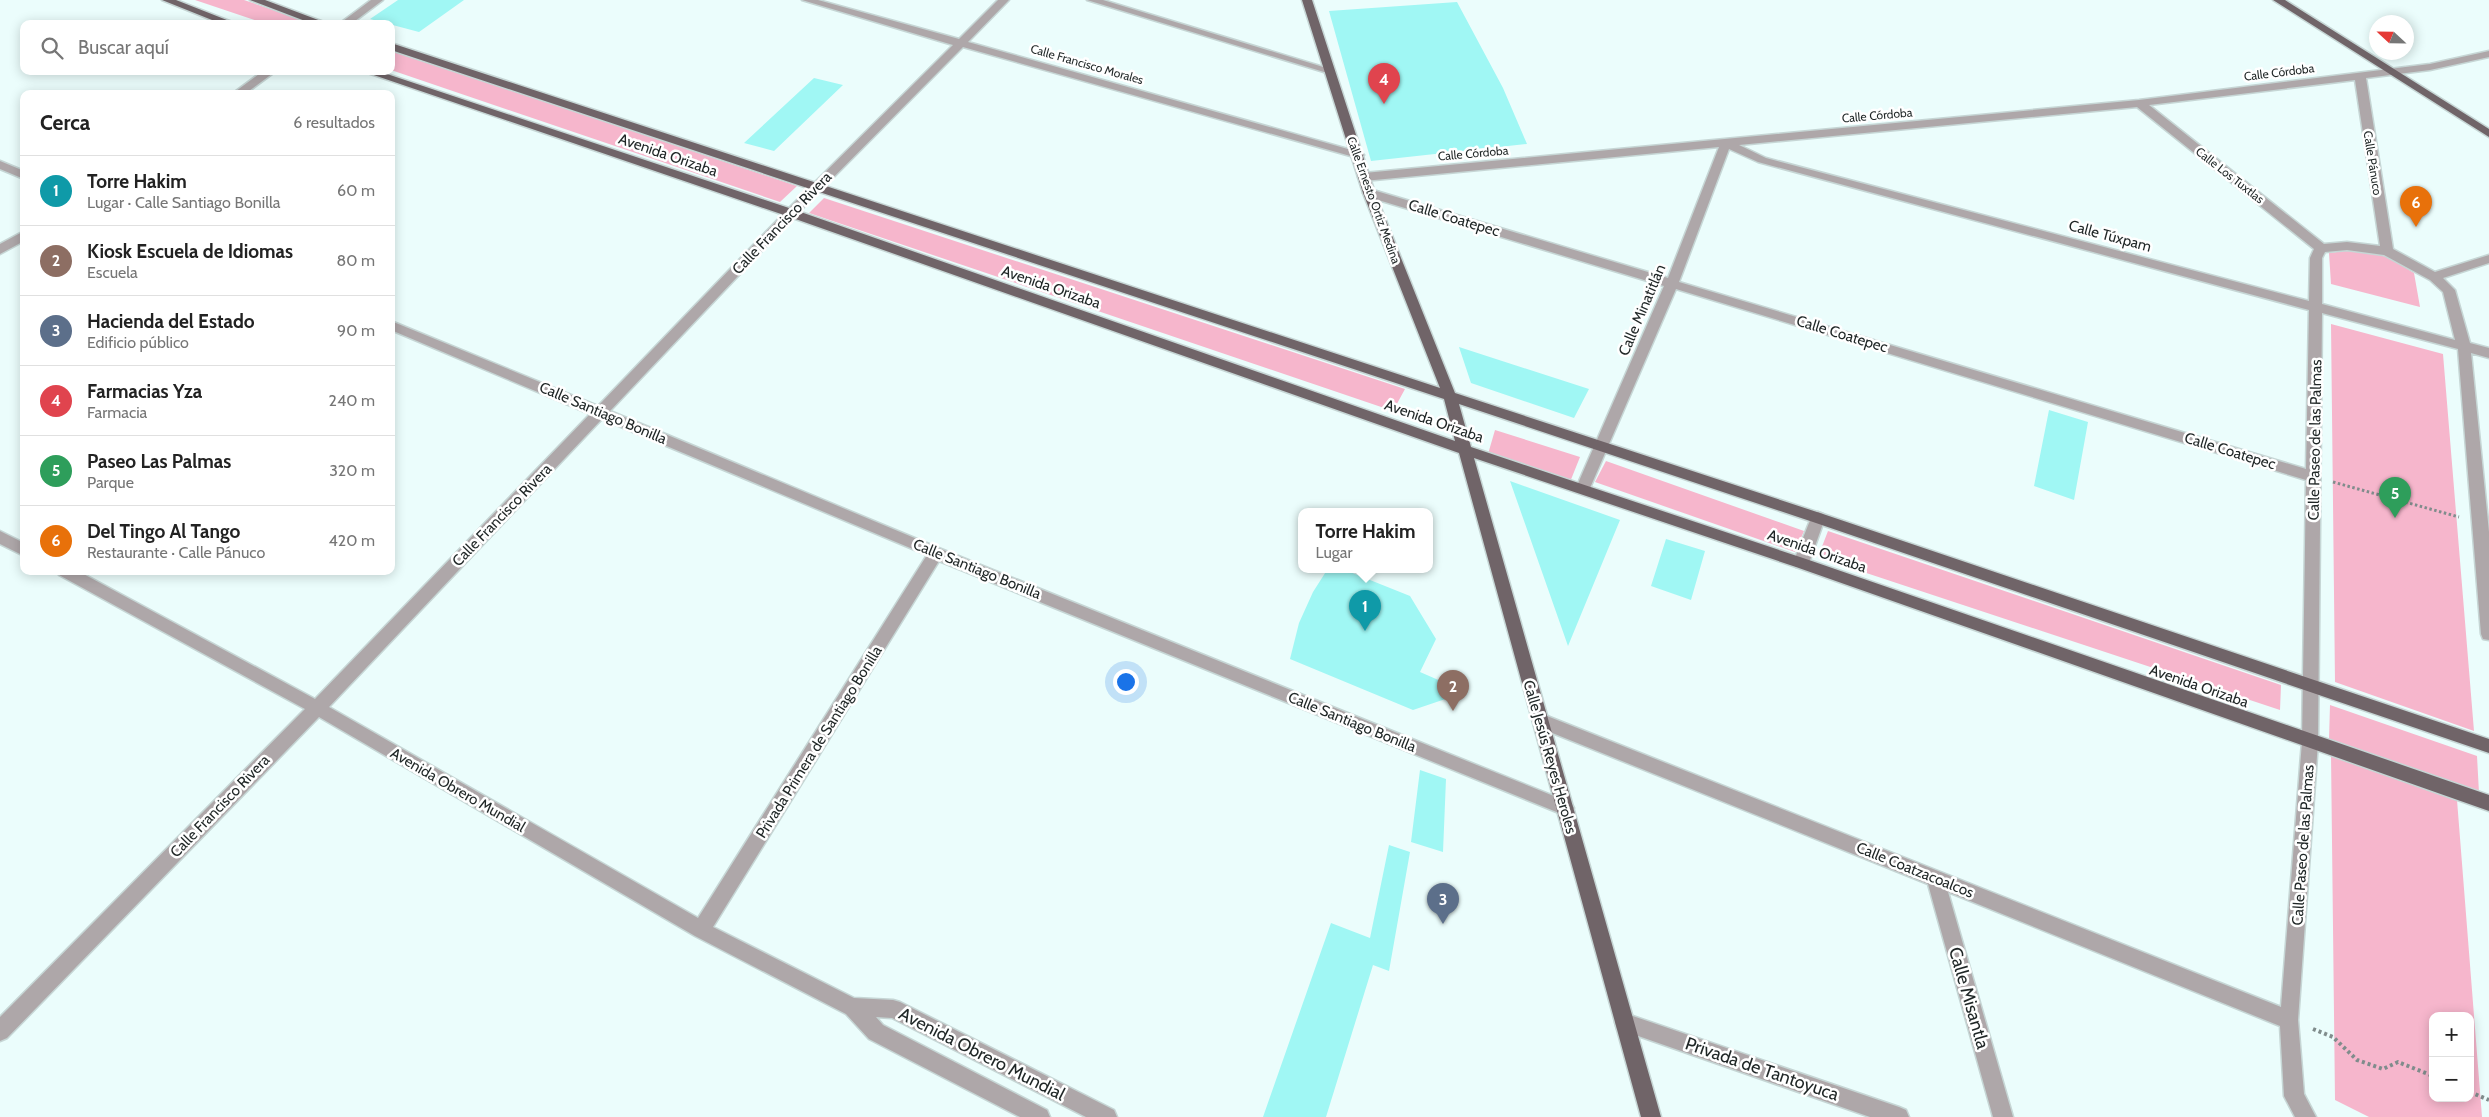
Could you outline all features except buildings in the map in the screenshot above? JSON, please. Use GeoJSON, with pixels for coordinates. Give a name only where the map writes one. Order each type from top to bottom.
{"type":"FeatureCollection","features":[{"type":"Feature","properties":{"kind":"main road"},"geometry":{"type":"LineString","coordinates":[[167,0],[221,20]]}},
{"type":"Feature","properties":{"kind":"main road"},"geometry":{"type":"LineString","coordinates":[[254,0],[312,20]]}},
{"type":"Feature","properties":{"kind":"main road","name":"Calle Ernesto Ortiz Medina"},"geometry":{"type":"LineString","coordinates":[[1306,0],[1369,192],[1450,397]]}},
{"type":"Feature","properties":{"kind":"main road"},"geometry":{"type":"LineString","coordinates":[[2278,0],[2489,134]]}},
{"type":"Feature","properties":{"kind":"main road","name":"Avenida Orizaba"},"geometry":{"type":"LineString","coordinates":[[395,47],[818,186],[1601,448],[1818,518],[2489,746]]}},
{"type":"Feature","properties":{"kind":"main road","name":"Avenida Orizaba"},"geometry":{"type":"LineString","coordinates":[[379,75],[791,213],[1465,450],[1800,562],[2310,742],[2489,803]]}},
{"type":"Feature","properties":{"kind":"main road","name":"Calle Jesús Reyes Heroles"},"geometry":{"type":"LineString","coordinates":[[1450,397],[1651,1117]]}},
{"type":"Feature","properties":{"kind":"street"},"geometry":{"type":"LineString","coordinates":[[350,20],[378,0]]}},
{"type":"Feature","properties":{"kind":"street","name":"Calle Francisco Morales"},"geometry":{"type":"LineString","coordinates":[[808,0],[1358,155]]}},
{"type":"Feature","properties":{"kind":"street","name":"Calle Francisco Rivera"},"geometry":{"type":"LineString","coordinates":[[0,1031],[317,708],[791,213],[1004,0]]}},
{"type":"Feature","properties":{"kind":"street"},"geometry":{"type":"LineString","coordinates":[[1092,0],[1328,70]]}},
{"type":"Feature","properties":{"kind":"street","name":"Calle Córdoba"},"geometry":{"type":"LineString","coordinates":[[1364,177],[2139,103],[2430,67],[2489,54]]}},
{"type":"Feature","properties":{"kind":"street"},"geometry":{"type":"LineString","coordinates":[[243,90],[265,75]]}},
{"type":"Feature","properties":{"kind":"street","name":"Calle Pánuco"},"geometry":{"type":"LineString","coordinates":[[2360,76],[2387,251]]}},
{"type":"Feature","properties":{"kind":"street","name":"Calle Los Tuxtlas"},"geometry":{"type":"LineString","coordinates":[[2139,103],[2322,248]]}},
{"type":"Feature","properties":{"kind":"street","name":"Calle Minatitlán"},"geometry":{"type":"LineString","coordinates":[[1582,488],[1672,283],[1726,143]]}},
{"type":"Feature","properties":{"kind":"street","name":"Calle Túxpam"},"geometry":{"type":"LineString","coordinates":[[1726,143],[1762,160],[2489,354]]}},
{"type":"Feature","properties":{"kind":"street"},"geometry":{"type":"LineString","coordinates":[[0,165],[20,173]]}},
{"type":"Feature","properties":{"kind":"street","name":"Calle Coatepec"},"geometry":{"type":"LineString","coordinates":[[1369,192],[2315,477]]}},
{"type":"Feature","properties":{"kind":"street"},"geometry":{"type":"LineString","coordinates":[[0,250],[20,238]]}},
{"type":"Feature","properties":{"kind":"street"},"geometry":{"type":"LineString","coordinates":[[2322,248],[2347,246],[2387,251],[2434,277],[2449,290],[2464,347],[2485,525],[2489,634]]}},
{"type":"Feature","properties":{"kind":"street","name":"Calle Paseo de las Palmas"},"geometry":{"type":"LineString","coordinates":[[2306,1117],[2294,1096],[2289,1020],[2310,742],[2315,477],[2316,258],[2322,248]]}},
{"type":"Feature","properties":{"kind":"street"},"geometry":{"type":"LineString","coordinates":[[2434,277],[2489,259]]}},
{"type":"Feature","properties":{"kind":"street","name":"Calle Santiago Bonilla"},"geometry":{"type":"LineString","coordinates":[[395,327],[601,411],[936,553],[1565,808]]}},
{"type":"Feature","properties":{"kind":"street"},"geometry":{"type":"LineString","coordinates":[[1800,562],[1818,518]]}},
{"type":"Feature","properties":{"kind":"street"},"geometry":{"type":"LineString","coordinates":[[0,537],[20,548]]}},
{"type":"Feature","properties":{"kind":"street","name":"Privada Primera de Santiago Bonilla"},"geometry":{"type":"LineString","coordinates":[[701,930],[936,553]]}},
{"type":"Feature","properties":{"kind":"street","name":"Avenida Obrero Mundial"},"geometry":{"type":"LineString","coordinates":[[71,575],[317,708],[701,930],[853,1007],[876,1032],[1040,1117]]}},
{"type":"Feature","properties":{"kind":"street","name":"Calle Coatzacoalcos"},"geometry":{"type":"LineString","coordinates":[[1540,721],[2289,1020]]}},
{"type":"Feature","properties":{"kind":"street","name":"Calle Misantla"},"geometry":{"type":"LineString","coordinates":[[1935,878],[2003,1117]]}},
{"type":"Feature","properties":{"kind":"street","name":"Avenida Obrero Mundial"},"geometry":{"type":"LineString","coordinates":[[853,1007],[893,1009],[1107,1117]]}},
{"type":"Feature","properties":{"kind":"street","name":"Privada de Tantoyuca"},"geometry":{"type":"LineString","coordinates":[[1624,1022],[1900,1117]]}},
{"type":"Feature","properties":{"kind":"path"},"geometry":{"type":"LineString","coordinates":[[2315,477],[2485,525]]}},
{"type":"Feature","properties":{"kind":"path"},"geometry":{"type":"LineString","coordinates":[[2289,1020],[2333,1037],[2357,1060],[2383,1069],[2398,1062],[2429,1074]]}},
{"type":"Feature","properties":{"kind":"path"},"geometry":{"type":"LineString","coordinates":[[2474,1094],[2489,1100]]}},
{"type":"Feature","properties":{"kind":"shaded area"},"geometry":{"type":"Polygon","coordinates":[[[195,0],[244,0],[303,20],[254,20],[195,0]]]}},
{"type":"Feature","properties":{"kind":"shaded area"},"geometry":{"type":"Polygon","coordinates":[[[395,51],[797,186],[780,202],[395,71],[395,51]]]}},
{"type":"Feature","properties":{"kind":"shaded area"},"geometry":{"type":"Polygon","coordinates":[[[824,198],[1405,389],[1393,411],[809,213],[824,198]]]}},
{"type":"Feature","properties":{"kind":"shaded area"},"geometry":{"type":"Polygon","coordinates":[[[2353,250],[2388,257],[2414,273],[2420,307],[2331,284],[2329,253],[2353,250]]]}},
{"type":"Feature","properties":{"kind":"shaded area"},"geometry":{"type":"Polygon","coordinates":[[[2331,324],[2443,354],[2474,731],[2335,682],[2331,324]]]}},
{"type":"Feature","properties":{"kind":"shaded area"},"geometry":{"type":"Polygon","coordinates":[[[1495,430],[1580,457],[1570,482],[1488,454],[1495,430]]]}},
{"type":"Feature","properties":{"kind":"shaded area"},"geometry":{"type":"Polygon","coordinates":[[[1606,461],[1804,531],[1795,552],[1595,482],[1606,461]]]}},
{"type":"Feature","properties":{"kind":"shaded area"},"geometry":{"type":"Polygon","coordinates":[[[1828,531],[2281,685],[2280,710],[1818,557],[1828,531]]]}},
{"type":"Feature","properties":{"kind":"shaded area"},"geometry":{"type":"Polygon","coordinates":[[[2330,705],[2477,756],[2479,793],[2329,740],[2330,705]]]}},
{"type":"Feature","properties":{"kind":"shaded area"},"geometry":{"type":"Polygon","coordinates":[[[2331,754],[2457,800],[2474,1012],[2429,1012],[2429,1102],[2474,1102],[2474,1016],[2482,1117],[2369,1117],[2335,1100],[2331,754]]]}},
{"type":"Feature","properties":{"kind":"place","name":"Farmacias Yza"},"geometry":{"type":"Point","coordinates":[1384,104]}},
{"type":"Feature","properties":{"kind":"place","name":"Del Tingo Al Tango"},"geometry":{"type":"Point","coordinates":[2416,227]}},
{"type":"Feature","properties":{"kind":"place","name":"Paseo Las Palmas"},"geometry":{"type":"Point","coordinates":[2395,518]}},
{"type":"Feature","properties":{"kind":"place","name":"Torre Hakim"},"geometry":{"type":"Point","coordinates":[1365,631]}},
{"type":"Feature","properties":{"kind":"place","name":"Kiosk Escuela de Idiomas"},"geometry":{"type":"Point","coordinates":[1453,711]}},
{"type":"Feature","properties":{"kind":"place","name":"Hacienda del Estado"},"geometry":{"type":"Point","coordinates":[1443,924]}}]}
